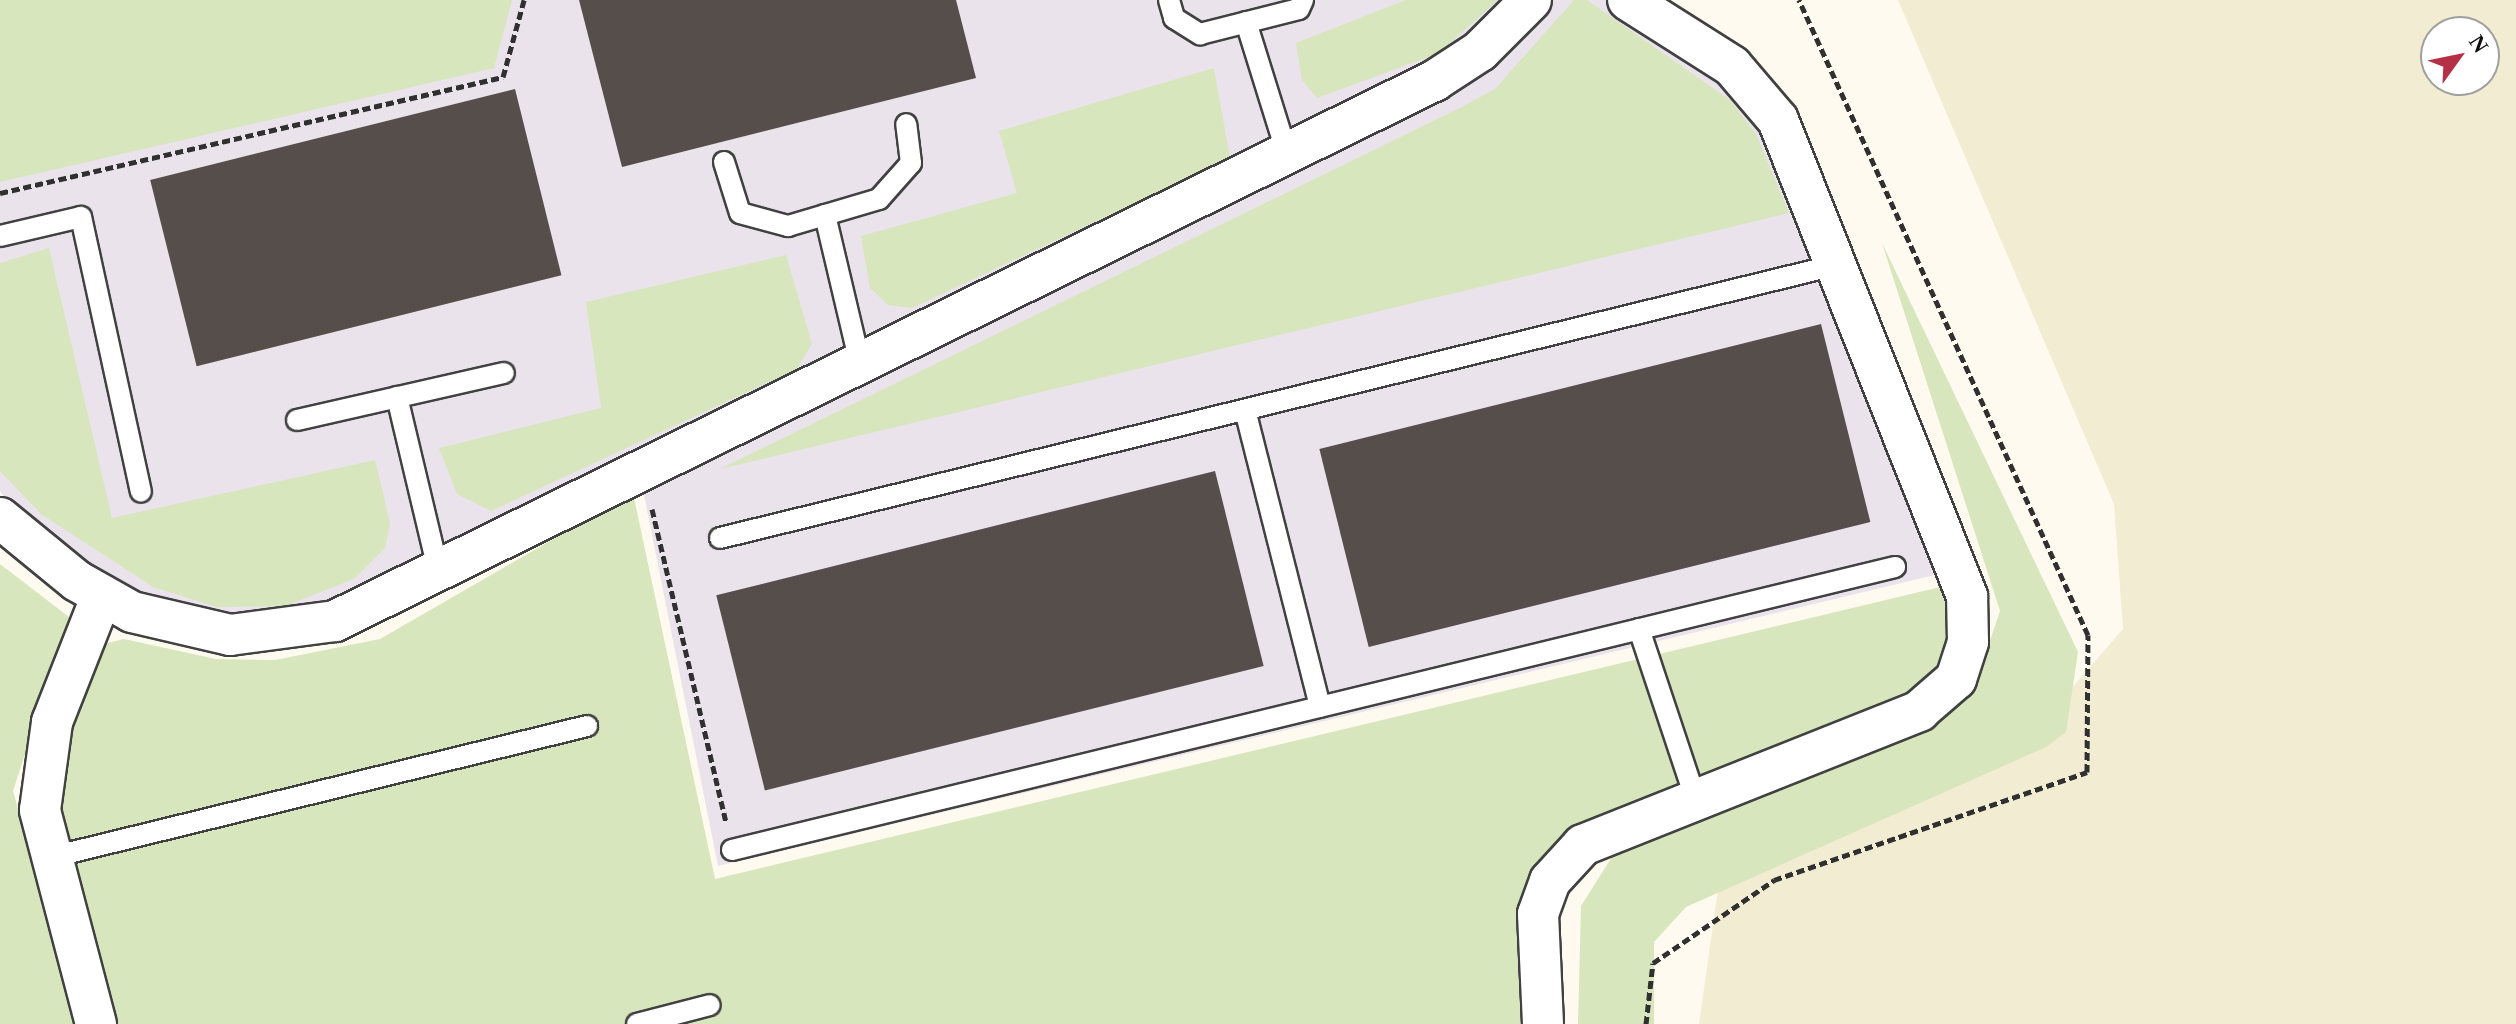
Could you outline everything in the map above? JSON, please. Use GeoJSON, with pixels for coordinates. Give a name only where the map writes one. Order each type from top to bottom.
{"type":"FeatureCollection","features":[{"type":"Feature","properties":{"kind":"street"},"geometry":{"type":"LineString","coordinates":[[0,518],[102,595],[185,628],[230,635],[285,632],[335,621],[1434,81],[1480,51],[1531,0]]}},
{"type":"Feature","properties":{"kind":"street"},"geometry":{"type":"LineString","coordinates":[[1543,1024],[1538,914],[1550,881],[1583,845],[1695,797],[1919,711],[1956,679],[1968,642],[1967,596],[1778,120],[1756,87],[1628,0]]}},
{"type":"Feature","properties":{"kind":"street"},"geometry":{"type":"LineString","coordinates":[[96,1024],[48,858],[42,760],[102,595]]}},
{"type":"Feature","properties":{"kind":"lane"},"geometry":{"type":"LineString","coordinates":[[1169,0],[1174,18],[1200,34],[1299,9],[1303,0]]}},
{"type":"Feature","properties":{"kind":"lane"},"geometry":{"type":"LineString","coordinates":[[1246,22],[1287,154]]}},
{"type":"Feature","properties":{"kind":"lane"},"geometry":{"type":"LineString","coordinates":[[724,162],[740,213],[788,226],[879,199],[911,163],[906,124]]}},
{"type":"Feature","properties":{"kind":"lane"},"geometry":{"type":"LineString","coordinates":[[825,215],[860,363]]}},
{"type":"Feature","properties":{"kind":"lane"},"geometry":{"type":"LineString","coordinates":[[0,236],[81,217],[141,492]]}},
{"type":"Feature","properties":{"kind":"lane"},"geometry":{"type":"LineString","coordinates":[[720,538],[1836,265]]}},
{"type":"Feature","properties":{"kind":"lane"},"geometry":{"type":"LineString","coordinates":[[297,420],[504,373]]}},
{"type":"Feature","properties":{"kind":"lane"},"geometry":{"type":"LineString","coordinates":[[397,397],[438,569]]}},
{"type":"Feature","properties":{"kind":"lane"},"geometry":{"type":"LineString","coordinates":[[1245,410],[1320,707]]}},
{"type":"Feature","properties":{"kind":"lane"},"geometry":{"type":"LineString","coordinates":[[732,850],[1895,567]]}},
{"type":"Feature","properties":{"kind":"lane"},"geometry":{"type":"LineString","coordinates":[[1639,629],[1695,797]]}},
{"type":"Feature","properties":{"kind":"lane"},"geometry":{"type":"LineString","coordinates":[[48,858],[587,726]]}},
{"type":"Feature","properties":{"kind":"lane"},"geometry":{"type":"LineString","coordinates":[[637,1024],[710,1005]]}},
{"type":"Feature","properties":{"kind":"path"},"geometry":{"type":"LineString","coordinates":[[0,193],[503,77],[524,0]]}},
{"type":"Feature","properties":{"kind":"path"},"geometry":{"type":"LineString","coordinates":[[643,469],[732,850]]}},
{"type":"Feature","properties":{"kind":"shaded area"},"geometry":{"type":"Polygon","coordinates":[[[0,0],[1619,0],[1716,68],[1758,114],[1943,573],[718,866],[636,455],[329,606],[231,619],[137,597],[86,568],[10,506],[0,491],[0,0]]]}},
{"type":"Feature","properties":{"kind":"shaded area"},"geometry":{"type":"Polygon","coordinates":[[[1898,0],[2516,0],[2516,1024],[1699,1024],[1721,868],[2051,712],[2123,629],[2114,504],[1898,0]]]}},
{"type":"Feature","properties":{"kind":"green space"},"geometry":{"type":"Polygon","coordinates":[[[0,0],[512,0],[494,68],[0,182],[0,0]]]}},
{"type":"Feature","properties":{"kind":"green space"},"geometry":{"type":"Polygon","coordinates":[[[1406,0],[1498,0],[1439,53],[1317,98],[1302,80],[1296,43],[1406,0]]]}},
{"type":"Feature","properties":{"kind":"green space"},"geometry":{"type":"Polygon","coordinates":[[[1574,0],[1587,0],[1730,100],[1756,134],[1789,213],[720,469],[1495,89],[1574,0]]]}},
{"type":"Feature","properties":{"kind":"green space"},"geometry":{"type":"Polygon","coordinates":[[[1214,68],[1230,158],[912,308],[888,305],[870,288],[861,236],[1017,193],[999,131],[1214,68]]]}},
{"type":"Feature","properties":{"kind":"green space"},"geometry":{"type":"Polygon","coordinates":[[[1882,243],[2078,652],[2066,732],[2046,747],[1686,907],[1654,942],[1654,1024],[1578,1024],[1581,906],[1622,841],[1691,826],[1945,719],[1978,676],[2000,611],[1882,243]]]}},
{"type":"Feature","properties":{"kind":"green space"},"geometry":{"type":"Polygon","coordinates":[[[49,248],[112,518],[375,460],[390,523],[385,548],[354,579],[285,606],[217,607],[153,587],[41,514],[0,471],[0,263],[49,248]]]}},
{"type":"Feature","properties":{"kind":"green space"},"geometry":{"type":"Polygon","coordinates":[[[786,255],[812,344],[797,369],[491,511],[457,494],[439,448],[601,408],[586,302],[786,255]]]}},
{"type":"Feature","properties":{"kind":"green space"},"geometry":{"type":"Polygon","coordinates":[[[633,493],[715,879],[1953,584],[1946,672],[1912,700],[1576,835],[1531,1024],[109,1024],[60,856],[54,762],[92,647],[124,639],[216,659],[275,660],[380,639],[633,493]]]}},
{"type":"Feature","properties":{"kind":"green space"},"geometry":{"type":"Polygon","coordinates":[[[0,564],[69,617],[13,791],[79,1024],[0,1024],[0,564]]]}},
{"type":"Feature","properties":{"kind":"building"},"geometry":{"type":"Polygon","coordinates":[[[579,0],[956,0],[976,78],[622,167],[579,0]]]}},
{"type":"Feature","properties":{"kind":"building"},"geometry":{"type":"Polygon","coordinates":[[[515,89],[561,275],[197,366],[150,180],[515,89]]]}},
{"type":"Feature","properties":{"kind":"building"},"geometry":{"type":"Polygon","coordinates":[[[1821,324],[1870,522],[1369,647],[1319,449],[1821,324]]]}},
{"type":"Feature","properties":{"kind":"building"},"geometry":{"type":"Polygon","coordinates":[[[1215,471],[1264,666],[765,790],[716,595],[1215,471]]]}}]}
